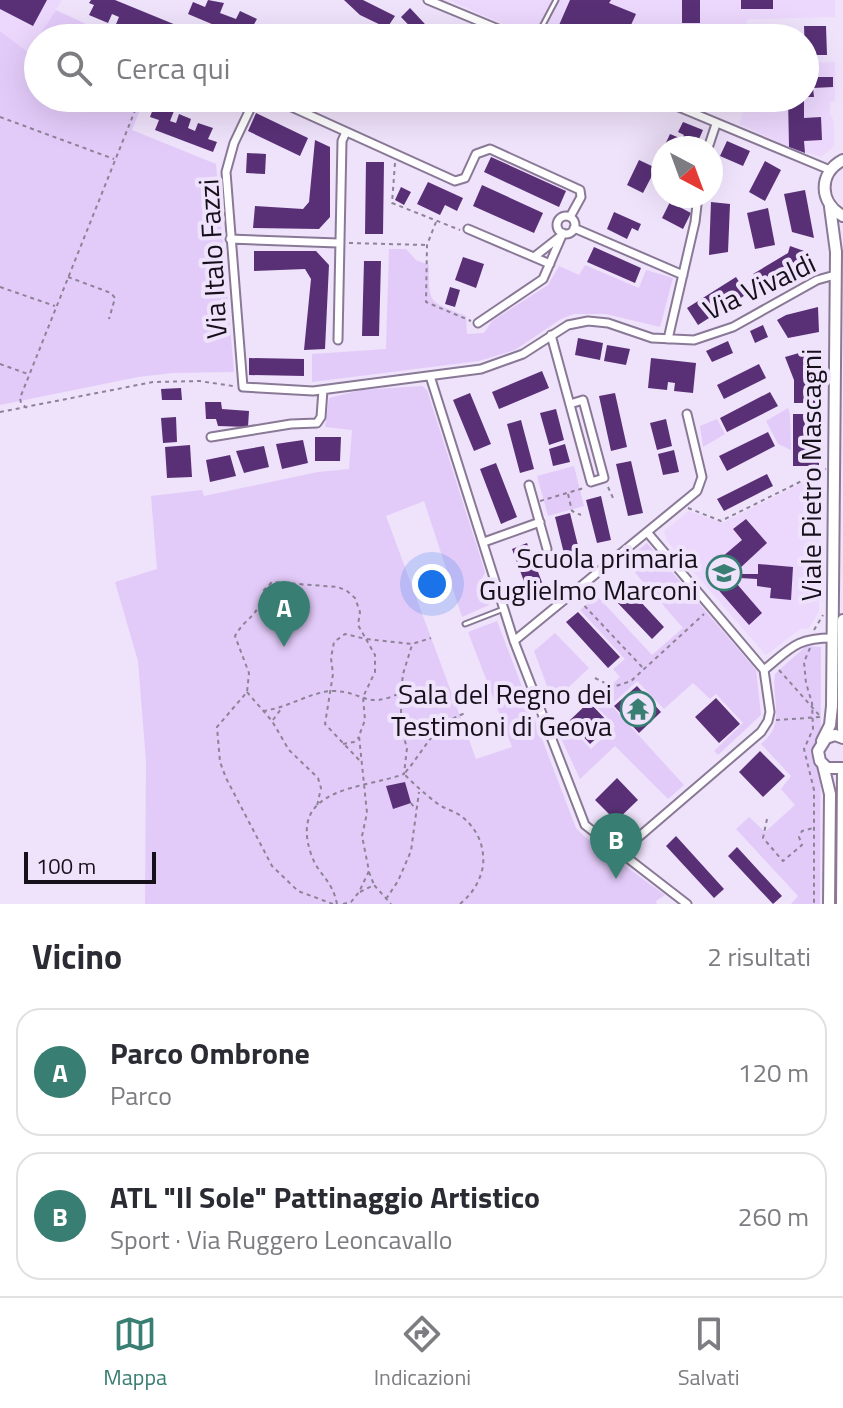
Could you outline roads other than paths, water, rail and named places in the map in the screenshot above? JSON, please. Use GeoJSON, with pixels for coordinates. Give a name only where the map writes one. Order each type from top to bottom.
{"type":"FeatureCollection","features":[{"type":"Feature","properties":{"kind":"main road","name":"Viale Pietro Mascagni"},"geometry":{"type":"LineString","coordinates":[[823,765],[818,751],[832,716],[836,238],[824,192],[839,163]]}},
{"type":"Feature","properties":{"kind":"main road"},"geometry":{"type":"LineString","coordinates":[[830,207],[843,216]]}},
{"type":"Feature","properties":{"kind":"main road","name":"Viale Pietro Mascagni"},"geometry":{"type":"LineString","coordinates":[[843,620],[843,729]]}},
{"type":"Feature","properties":{"kind":"main road"},"geometry":{"type":"LineString","coordinates":[[822,741],[830,736],[843,738]]}},
{"type":"Feature","properties":{"kind":"main road"},"geometry":{"type":"LineString","coordinates":[[823,765],[843,771],[842,904]]}},
{"type":"Feature","properties":{"kind":"main road"},"geometry":{"type":"LineString","coordinates":[[823,765],[830,789],[829,904]]}},
{"type":"Feature","properties":{"kind":"street"},"geometry":{"type":"LineString","coordinates":[[428,0],[486,24]]}},
{"type":"Feature","properties":{"kind":"street","name":"Via Italo Fazzi"},"geometry":{"type":"LineString","coordinates":[[243,387],[226,172],[234,143],[249,112]]}},
{"type":"Feature","properties":{"kind":"street","name":"Via Italo Fazzi"},"geometry":{"type":"LineString","coordinates":[[302,112],[458,182],[465,178],[476,154],[490,149],[580,190],[581,199],[570,217]]}},
{"type":"Feature","properties":{"kind":"street"},"geometry":{"type":"LineString","coordinates":[[689,112],[811,164],[839,163]]}},
{"type":"Feature","properties":{"kind":"street"},"geometry":{"type":"LineString","coordinates":[[712,136],[716,124]]}},
{"type":"Feature","properties":{"kind":"street"},"geometry":{"type":"LineString","coordinates":[[338,340],[338,243],[342,141],[346,132]]}},
{"type":"Feature","properties":{"kind":"street"},"geometry":{"type":"LineString","coordinates":[[668,339],[697,208]]}},
{"type":"Feature","properties":{"kind":"street"},"geometry":{"type":"LineString","coordinates":[[534,257],[563,233],[569,233],[574,228],[574,220],[570,217],[562,217],[558,221],[557,227],[563,233]]}},
{"type":"Feature","properties":{"kind":"street"},"geometry":{"type":"LineString","coordinates":[[574,228],[683,275]]}},
{"type":"Feature","properties":{"kind":"street"},"geometry":{"type":"LineString","coordinates":[[468,229],[550,264]]}},
{"type":"Feature","properties":{"kind":"street"},"geometry":{"type":"LineString","coordinates":[[478,323],[543,279],[563,233]]}},
{"type":"Feature","properties":{"kind":"street"},"geometry":{"type":"LineString","coordinates":[[230,239],[338,243]]}},
{"type":"Feature","properties":{"kind":"street","name":"Via Vivaldi"},"geometry":{"type":"LineString","coordinates":[[243,387],[323,390],[498,364],[523,354],[551,335],[579,322],[596,321],[652,338],[694,340],[733,327],[817,280],[835,275]]}},
{"type":"Feature","properties":{"kind":"street"},"geometry":{"type":"LineString","coordinates":[[551,335],[591,482],[604,478],[583,400],[570,404]]}},
{"type":"Feature","properties":{"kind":"street"},"geometry":{"type":"LineString","coordinates":[[430,376],[514,641],[585,825],[687,904]]}},
{"type":"Feature","properties":{"kind":"street"},"geometry":{"type":"LineString","coordinates":[[211,437],[291,424],[317,423],[321,417],[323,390]]}},
{"type":"Feature","properties":{"kind":"street"},"geometry":{"type":"LineString","coordinates":[[514,641],[697,491],[702,477],[687,414]]}},
{"type":"Feature","properties":{"kind":"street"},"geometry":{"type":"LineString","coordinates":[[529,485],[547,549]]}},
{"type":"Feature","properties":{"kind":"street"},"geometry":{"type":"LineString","coordinates":[[484,542],[540,522]]}},
{"type":"Feature","properties":{"kind":"street"},"geometry":{"type":"LineString","coordinates":[[620,853],[761,732],[770,712],[764,670],[647,532]]}},
{"type":"Feature","properties":{"kind":"street"},"geometry":{"type":"LineString","coordinates":[[764,670],[798,643],[811,638],[832,638]]}},
{"type":"Feature","properties":{"kind":"lane"},"geometry":{"type":"LineString","coordinates":[[543,24],[556,0]]}},
{"type":"Feature","properties":{"kind":"lane"},"geometry":{"type":"LineString","coordinates":[[465,624],[504,609]]}},
{"type":"Feature","properties":{"kind":"place","name":"Scuola primaria Guglielmo Marconi"},"geometry":{"type":"Point","coordinates":[724,573]}},
{"type":"Feature","properties":{"kind":"place","name":"Parco Ombrone"},"geometry":{"type":"Point","coordinates":[284,647]}},
{"type":"Feature","properties":{"kind":"place","name":"Sala del Regno dei Testimoni di Geova"},"geometry":{"type":"Point","coordinates":[638,709]}},
{"type":"Feature","properties":{"kind":"place","name":"ATL \"Il Sole\" Pattinaggio Artistico"},"geometry":{"type":"Point","coordinates":[616,879]}}]}
